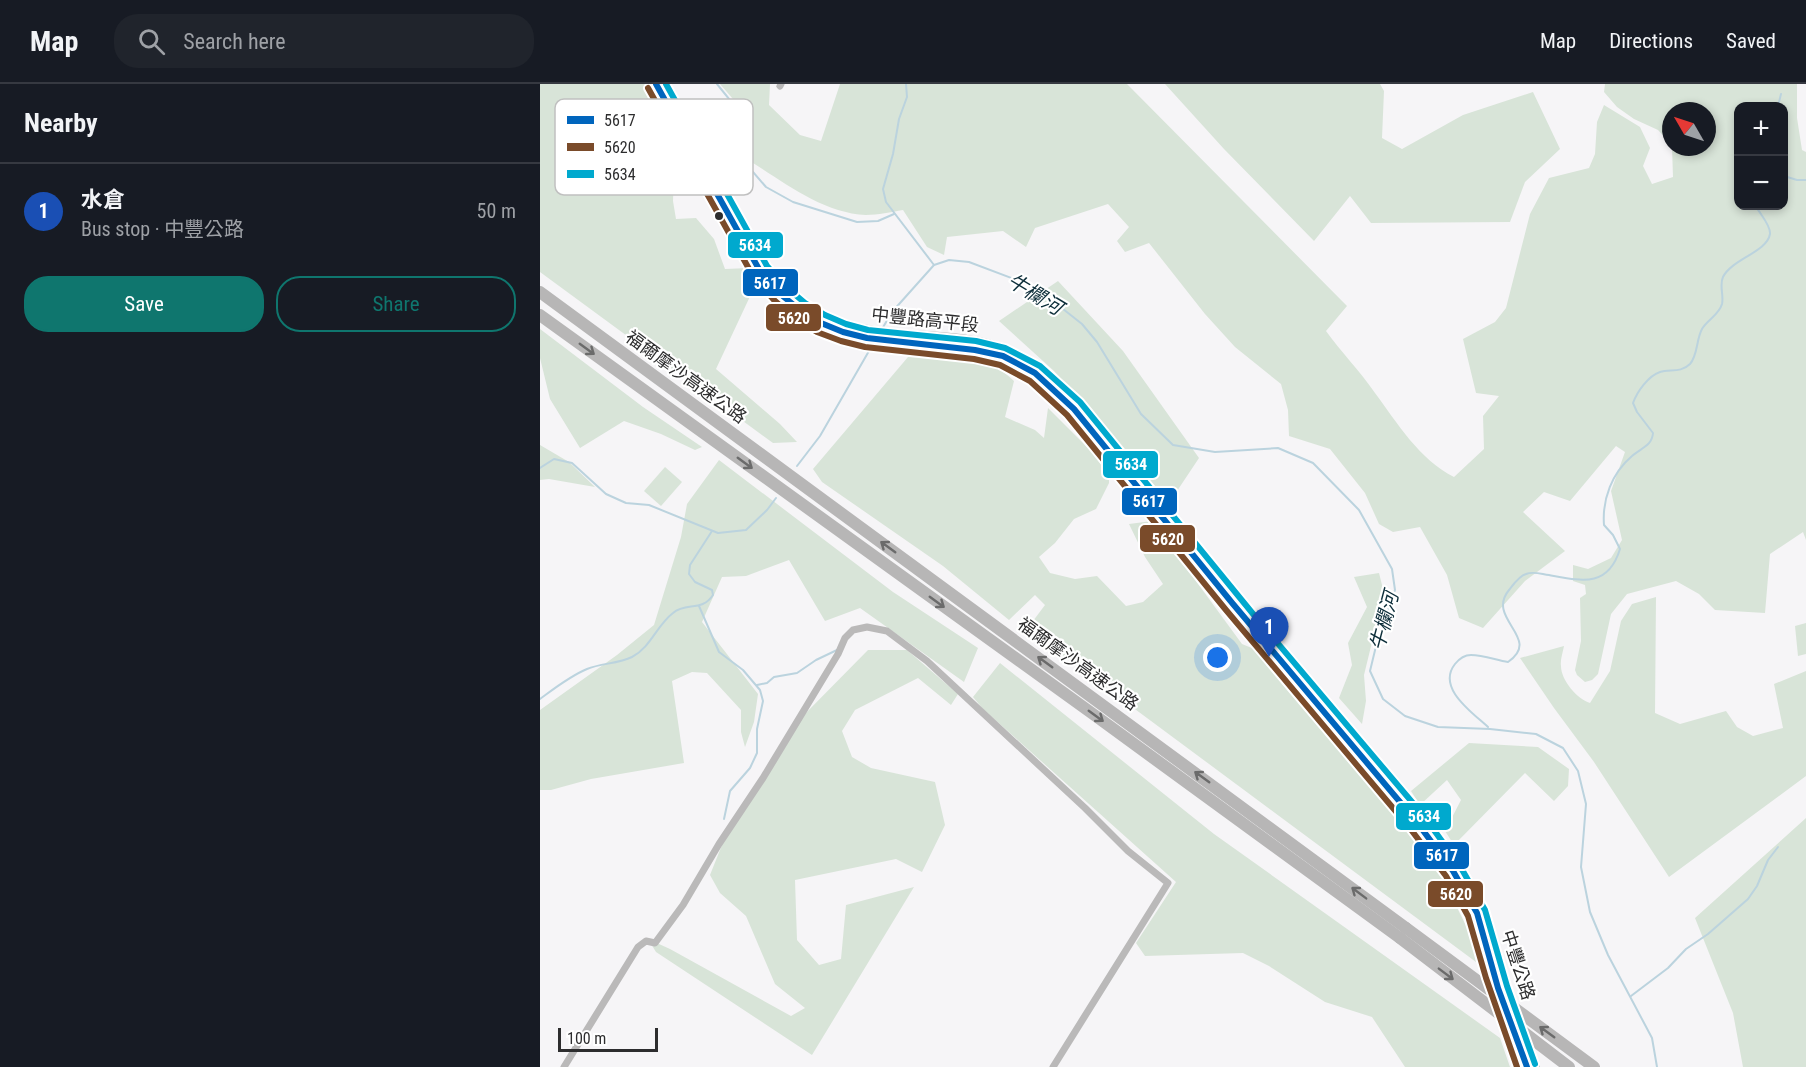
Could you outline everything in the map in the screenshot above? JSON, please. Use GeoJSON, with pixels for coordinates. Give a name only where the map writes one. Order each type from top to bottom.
{"type":"FeatureCollection","features":[{"type":"Feature","properties":{"kind":"highway","name":"福爾摩沙高速公路"},"geometry":{"type":"LineString","coordinates":[[540,291],[1403,933],[1569,1067]]}},
{"type":"Feature","properties":{"kind":"highway","name":"福爾摩沙高速公路"},"geometry":{"type":"LineString","coordinates":[[540,315],[1093,714],[1594,1067]]}},
{"type":"Feature","properties":{"kind":"main road","name":"中豐路高平段"},"geometry":{"type":"LineString","coordinates":[[656,84],[664,99]]}},
{"type":"Feature","properties":{"kind":"main road","name":"中豐路高平段"},"geometry":{"type":"LineString","coordinates":[[665,84],[673,99]]}},
{"type":"Feature","properties":{"kind":"main road","name":"中豐路高平段"},"geometry":{"type":"LineString","coordinates":[[717,195],[767,280],[797,310],[823,326],[894,339],[985,351],[1031,367],[1065,399],[1173,524],[1234,600]]}},
{"type":"Feature","properties":{"kind":"main road","name":"中豐路高平段"},"geometry":{"type":"LineString","coordinates":[[725,195],[771,275],[805,306],[850,331]]}},
{"type":"Feature","properties":{"kind":"main road","name":"中豐公路"},"geometry":{"type":"LineString","coordinates":[[1234,600],[1403,805],[1445,860],[1475,908],[1535,1067]]}},
{"type":"Feature","properties":{"kind":"main road","name":"中豐公路"},"geometry":{"type":"LineString","coordinates":[[1493,957],[1527,1067]]}},
{"type":"Feature","properties":{"kind":"street"},"geometry":{"type":"LineString","coordinates":[[564,1067],[638,947],[646,941],[655,943],[683,905],[719,843],[763,778],[838,654],[845,638],[854,630],[867,627],[887,631],[927,662],[1085,808],[1128,851],[1168,883],[1053,1067]]}},
{"type":"Feature","properties":{"kind":"shaded area"},"geometry":{"type":"Polygon","coordinates":[[[540,84],[646,84],[654,99],[555,99],[555,195],[673,195],[676,219],[696,218],[714,239],[725,269],[749,268],[753,290],[716,369],[780,424],[797,442],[773,443],[540,272],[540,84]]]}},
{"type":"Feature","properties":{"kind":"shaded area"},"geometry":{"type":"Polygon","coordinates":[[[720,84],[770,84],[769,105],[800,135],[821,141],[840,84],[1127,84],[1347,306],[1326,331],[1410,440],[1430,461],[1454,477],[1484,449],[1483,416],[1499,396],[1476,393],[1463,339],[1495,322],[1506,308],[1530,214],[1549,178],[1589,168],[1595,154],[1597,122],[1604,105],[1640,127],[1650,148],[1643,166],[1652,184],[1673,177],[1672,156],[1716,156],[1716,102],[1662,102],[1662,134],[1617,107],[1604,92],[1605,84],[1797,84],[1797,118],[1802,150],[1806,152],[1806,540],[1803,532],[1770,554],[1765,613],[1715,610],[1699,594],[1676,581],[1627,594],[1611,614],[1598,674],[1592,680],[1585,682],[1575,670],[1581,641],[1580,598],[1586,594],[1585,585],[1573,581],[1573,565],[1588,569],[1611,558],[1622,540],[1611,491],[1625,452],[1616,446],[1570,501],[1544,492],[1523,512],[1565,551],[1525,581],[1483,628],[1459,618],[1447,575],[1420,527],[1393,532],[1379,524],[1365,493],[1330,449],[1289,436],[1288,410],[1281,384],[1235,347],[1205,314],[1149,243],[1125,252],[1117,241],[1129,227],[1108,204],[1035,228],[1026,247],[1003,231],[947,237],[944,255],[927,247],[903,210],[866,215],[850,213],[805,196],[753,163],[753,99],[733,99],[720,84]]]}},
{"type":"Feature","properties":{"kind":"shaded area"},"geometry":{"type":"Polygon","coordinates":[[[1165,84],[1380,84],[1384,91],[1382,138],[1402,149],[1463,115],[1533,92],[1560,149],[1525,182],[1510,222],[1371,223],[1350,196],[1314,241],[1224,149],[1165,84]]]}},
{"type":"Feature","properties":{"kind":"shaded area"},"geometry":{"type":"Polygon","coordinates":[[[1058,281],[1123,351],[1199,458],[1169,503],[1054,371],[999,321],[1058,281]]]}},
{"type":"Feature","properties":{"kind":"shaded area"},"geometry":{"type":"Polygon","coordinates":[[[540,329],[643,407],[702,447],[695,450],[661,434],[624,421],[580,448],[550,399],[540,358],[540,329]]]}},
{"type":"Feature","properties":{"kind":"shaded area"},"geometry":{"type":"Polygon","coordinates":[[[908,357],[978,361],[1003,372],[1014,381],[1005,417],[1035,430],[1044,438],[1048,408],[1109,469],[1109,483],[1096,509],[1074,519],[1055,543],[1039,557],[1050,573],[1075,579],[1097,576],[1126,606],[1143,602],[1163,584],[1145,557],[1129,524],[1152,521],[1242,644],[1259,651],[1353,761],[1442,877],[1473,940],[1476,962],[1027,629],[1045,605],[1035,595],[1009,620],[943,566],[822,482],[813,469],[908,357]]]}},
{"type":"Feature","properties":{"kind":"shaded area"},"geometry":{"type":"Polygon","coordinates":[[[540,445],[569,462],[595,487],[549,479],[540,480],[540,445]]]}},
{"type":"Feature","properties":{"kind":"shaded area"},"geometry":{"type":"Polygon","coordinates":[[[719,460],[893,592],[978,648],[964,682],[860,608],[825,621],[789,560],[746,576],[722,577],[702,622],[758,694],[754,722],[745,747],[741,732],[741,710],[707,673],[692,672],[672,681],[684,763],[591,779],[551,790],[540,790],[540,710],[617,655],[654,625],[681,537],[687,504],[719,460]]]}},
{"type":"Feature","properties":{"kind":"shaded area"},"geometry":{"type":"Polygon","coordinates":[[[665,467],[682,482],[661,506],[644,491],[665,467]]]}},
{"type":"Feature","properties":{"kind":"shaded area"},"geometry":{"type":"Polygon","coordinates":[[[1379,573],[1384,593],[1364,675],[1366,701],[1362,724],[1339,698],[1352,665],[1348,643],[1367,607],[1354,577],[1379,573]]]}},
{"type":"Feature","properties":{"kind":"shaded area"},"geometry":{"type":"Polygon","coordinates":[[[1656,597],[1655,713],[1680,724],[1726,711],[1737,727],[1753,736],[1783,728],[1774,684],[1806,671],[1806,776],[1669,877],[1594,762],[1520,658],[1564,646],[1561,664],[1564,677],[1575,693],[1590,703],[1610,671],[1621,621],[1632,604],[1656,597]]]}},
{"type":"Feature","properties":{"kind":"shaded area"},"geometry":{"type":"Polygon","coordinates":[[[1806,623],[1806,654],[1798,656],[1795,626],[1806,623]]]}},
{"type":"Feature","properties":{"kind":"shaded area"},"geometry":{"type":"Polygon","coordinates":[[[868,650],[907,650],[958,694],[951,705],[918,678],[855,710],[842,731],[852,757],[871,768],[935,782],[945,825],[922,872],[896,859],[795,880],[797,940],[819,965],[841,959],[846,905],[914,887],[812,1055],[656,952],[648,939],[791,1016],[805,1008],[775,984],[746,916],[720,893],[710,875],[726,835],[798,721],[868,650]]]}},
{"type":"Feature","properties":{"kind":"shaded area"},"geometry":{"type":"Polygon","coordinates":[[[1000,663],[1214,834],[1500,1038],[1510,1067],[1405,1067],[1372,1017],[1325,1002],[1269,966],[1243,953],[1145,956],[1136,943],[1176,882],[983,709],[973,697],[1000,663]]]}},
{"type":"Feature","properties":{"kind":"shaded area"},"geometry":{"type":"Polygon","coordinates":[[[1469,743],[1538,747],[1569,769],[1568,786],[1554,801],[1525,773],[1454,845],[1445,831],[1461,800],[1447,780],[1420,805],[1411,791],[1469,743]]]}},
{"type":"Feature","properties":{"kind":"shaded area"},"geometry":{"type":"Polygon","coordinates":[[[1806,818],[1806,1067],[1743,1067],[1733,1013],[1695,918],[1806,818]]]}},
{"type":"Feature","properties":{"kind":"waterway"},"geometry":{"type":"LineString","coordinates":[[717,84],[729,99]]}},
{"type":"Feature","properties":{"kind":"waterway"},"geometry":{"type":"LineString","coordinates":[[906,84],[907,97],[899,119],[893,154],[883,189],[886,202],[934,265]]}},
{"type":"Feature","properties":{"kind":"waterway"},"geometry":{"type":"LineString","coordinates":[[1779,102],[1781,94]]}},
{"type":"Feature","properties":{"kind":"waterway"},"geometry":{"type":"LineString","coordinates":[[753,172],[766,187],[793,202],[857,222],[878,221],[894,214]]}},
{"type":"Feature","properties":{"kind":"waterway"},"geometry":{"type":"LineString","coordinates":[[1788,177],[1806,180]]}},
{"type":"Feature","properties":{"kind":"waterway"},"geometry":{"type":"LineString","coordinates":[[1488,727],[1466,707],[1453,691],[1450,673],[1455,664],[1467,656],[1480,656],[1508,662],[1517,653],[1520,645],[1507,619],[1504,600],[1509,590],[1521,577],[1534,573],[1572,579],[1592,579],[1601,576],[1615,562],[1620,549],[1613,535],[1604,525],[1607,496],[1619,470],[1648,444],[1653,433],[1633,403],[1640,389],[1651,377],[1660,372],[1683,369],[1693,360],[1702,329],[1722,304],[1723,277],[1734,265],[1763,246],[1770,234],[1769,227],[1758,210]]}},
{"type":"Feature","properties":{"kind":"waterway","name":"牛欄河"},"geometry":{"type":"LineString","coordinates":[[882,329],[892,312],[934,265],[949,260],[969,262],[1022,282],[1058,305],[1082,324],[1097,342],[1141,414],[1173,445],[1215,452],[1278,448],[1313,463],[1359,510],[1392,569],[1395,590],[1377,642],[1370,671],[1383,699],[1405,716],[1438,727],[1536,734],[1563,748],[1578,771],[1586,804],[1581,867],[1590,912],[1608,955],[1652,1038],[1657,1067]]}},
{"type":"Feature","properties":{"kind":"waterway"},"geometry":{"type":"LineString","coordinates":[[797,466],[820,436],[873,344]]}},
{"type":"Feature","properties":{"kind":"waterway"},"geometry":{"type":"LineString","coordinates":[[540,468],[554,459],[572,463],[606,494],[626,503],[649,505],[718,533],[746,530],[776,498]]}},
{"type":"Feature","properties":{"kind":"waterway"},"geometry":{"type":"LineString","coordinates":[[540,699],[581,672],[592,667],[621,661],[639,653],[673,613],[709,600],[713,595],[712,590],[695,582],[689,574],[690,565],[712,531]]}},
{"type":"Feature","properties":{"kind":"waterway"},"geometry":{"type":"LineString","coordinates":[[699,606],[719,652],[743,670],[760,690],[763,701],[757,729],[757,753],[750,768],[730,791],[724,819]]}},
{"type":"Feature","properties":{"kind":"waterway"},"geometry":{"type":"LineString","coordinates":[[757,685],[767,683],[774,677],[797,673],[837,650]]}},
{"type":"Feature","properties":{"kind":"waterway"},"geometry":{"type":"LineString","coordinates":[[1631,996],[1668,968],[1686,949],[1708,934],[1748,899],[1757,886],[1768,860],[1778,847]]}},
{"type":"Feature","properties":{"kind":"transit line","name":"5617"},"geometry":{"type":"LineString","coordinates":[[656,84],[664,99]]}},
{"type":"Feature","properties":{"kind":"transit line","name":"5634"},"geometry":{"type":"LineString","coordinates":[[666,84],[674,99]]}},
{"type":"Feature","properties":{"kind":"transit line","name":"5620"},"geometry":{"type":"LineString","coordinates":[[648,88],[654,99]]}},
{"type":"Feature","properties":{"kind":"transit line","name":"5620"},"geometry":{"type":"LineString","coordinates":[[708,195],[753,276],[794,318],[817,332],[865,347],[974,359],[1000,365],[1030,381],[1067,415],[1226,610],[1409,827],[1446,876],[1468,916],[1486,978],[1517,1067]]}},
{"type":"Feature","properties":{"kind":"transit line","name":"5617"},"geometry":{"type":"LineString","coordinates":[[718,195],[760,271],[779,293],[821,323],[867,338],[975,350],[1003,356],[1035,373],[1074,409],[1233,604],[1416,821],[1453,871],[1477,913],[1498,988],[1527,1067]]}},
{"type":"Feature","properties":{"kind":"transit line","name":"5634"},"geometry":{"type":"LineString","coordinates":[[728,195],[767,266],[786,287],[805,303],[825,315],[868,330],[976,341],[1005,348],[1040,366],[1080,402],[1258,620],[1423,815],[1460,866],[1485,910],[1507,986],[1535,1064]]}},
{"type":"Feature","properties":{"kind":"place","name":"水倉"},"geometry":{"type":"Point","coordinates":[1269,657]}}]}
